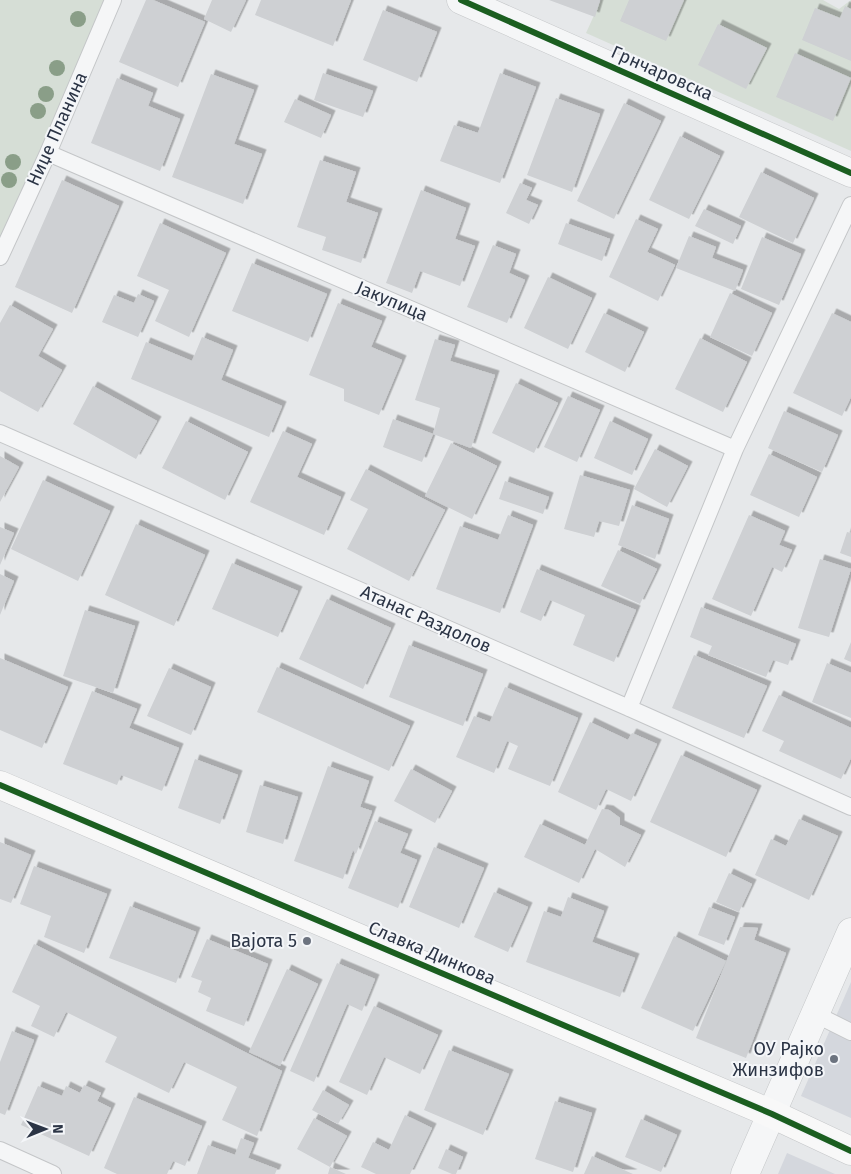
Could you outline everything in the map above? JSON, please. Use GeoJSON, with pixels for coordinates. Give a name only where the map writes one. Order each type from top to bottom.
{"type":"FeatureCollection","features":[{"type":"Feature","properties":{"kind":"street","name":"Грнчаровска"},"geometry":{"type":"LineString","coordinates":[[461,0],[498,8],[851,173]]}},
{"type":"Feature","properties":{"kind":"street","name":"Славка Динкова"},"geometry":{"type":"LineString","coordinates":[[0,785],[772,1114],[851,1150]]}},
{"type":"Feature","properties":{"kind":"street"},"geometry":{"type":"LineString","coordinates":[[745,1174],[851,932]]}},
{"type":"Feature","properties":{"kind":"lane","name":"Ниџе Планина"},"geometry":{"type":"LineString","coordinates":[[0,257],[48,153],[113,0]]}},
{"type":"Feature","properties":{"kind":"lane","name":"Јакупица"},"geometry":{"type":"LineString","coordinates":[[48,153],[735,449]]}},
{"type":"Feature","properties":{"kind":"lane"},"geometry":{"type":"LineString","coordinates":[[629,708],[735,449],[851,205]]}},
{"type":"Feature","properties":{"kind":"lane","name":"Атанас Раздолов"},"geometry":{"type":"LineString","coordinates":[[0,433],[851,806]]}},
{"type":"Feature","properties":{"kind":"lane"},"geometry":{"type":"LineString","coordinates":[[815,1014],[851,1032]]}},
{"type":"Feature","properties":{"kind":"lane"},"geometry":{"type":"LineString","coordinates":[[0,1150],[52,1174]]}},
{"type":"Feature","properties":{"kind":"shaded area"},"geometry":{"type":"Polygon","coordinates":[[[0,0],[113,0],[0,257],[0,0]]]}},
{"type":"Feature","properties":{"kind":"shaded area"},"geometry":{"type":"Polygon","coordinates":[[[601,0],[823,0],[839,9],[851,0],[851,151],[586,33],[601,0]]]}},
{"type":"Feature","properties":{"kind":"shaded area","name":"ОУ Рајко Жинзифов"},"geometry":{"type":"Polygon","coordinates":[[[851,982],[851,1118],[801,1096],[851,982]]]}},
{"type":"Feature","properties":{"kind":"shaded area"},"geometry":{"type":"Polygon","coordinates":[[[787,1153],[835,1174],[778,1174],[787,1153]]]}},
{"type":"Feature","properties":{"kind":"building"},"geometry":{"type":"Polygon","coordinates":[[[146,0],[153,0],[205,22],[178,87],[119,62],[146,0]]]}},
{"type":"Feature","properties":{"kind":"building"},"geometry":{"type":"Polygon","coordinates":[[[212,0],[246,0],[231,32],[204,19],[212,0]]]}},
{"type":"Feature","properties":{"kind":"building"},"geometry":{"type":"Polygon","coordinates":[[[261,0],[351,0],[333,46],[255,15],[261,0]]]}},
{"type":"Feature","properties":{"kind":"building"},"geometry":{"type":"Polygon","coordinates":[[[549,0],[600,0],[595,17],[549,0]]]}},
{"type":"Feature","properties":{"kind":"building"},"geometry":{"type":"Polygon","coordinates":[[[629,0],[684,0],[666,41],[620,21],[629,0]]]}},
{"type":"Feature","properties":{"kind":"building"},"geometry":{"type":"Polygon","coordinates":[[[845,6],[851,9],[851,61],[802,40],[815,8],[840,18],[845,6]]]}},
{"type":"Feature","properties":{"kind":"building"},"geometry":{"type":"Polygon","coordinates":[[[383,10],[437,32],[417,82],[363,60],[383,10]]]}},
{"type":"Feature","properties":{"kind":"building"},"geometry":{"type":"Polygon","coordinates":[[[718,24],[767,48],[746,89],[698,65],[718,24]]]}},
{"type":"Feature","properties":{"kind":"building"},"geometry":{"type":"Polygon","coordinates":[[[795,53],[851,78],[833,121],[776,97],[795,53]]]}},
{"type":"Feature","properties":{"kind":"building"},"geometry":{"type":"Polygon","coordinates":[[[323,73],[373,91],[363,117],[314,100],[323,73]]]}},
{"type":"Feature","properties":{"kind":"building"},"geometry":{"type":"Polygon","coordinates":[[[500,73],[536,87],[500,183],[440,161],[454,125],[478,133],[500,73]]]}},
{"type":"Feature","properties":{"kind":"building"},"geometry":{"type":"Polygon","coordinates":[[[211,74],[254,90],[234,144],[262,154],[243,204],[172,177],[211,74]]]}},
{"type":"Feature","properties":{"kind":"building"},"geometry":{"type":"Polygon","coordinates":[[[117,78],[153,93],[148,106],[180,119],[160,171],[91,143],[117,78]]]}},
{"type":"Feature","properties":{"kind":"building"},"geometry":{"type":"Polygon","coordinates":[[[556,98],[600,114],[572,192],[527,175],[556,98]]]}},
{"type":"Feature","properties":{"kind":"building"},"geometry":{"type":"Polygon","coordinates":[[[295,99],[331,115],[321,138],[284,122],[295,99]]]}},
{"type":"Feature","properties":{"kind":"building"},"geometry":{"type":"Polygon","coordinates":[[[624,103],[661,121],[614,219],[577,201],[624,103]]]}},
{"type":"Feature","properties":{"kind":"building"},"geometry":{"type":"Polygon","coordinates":[[[680,136],[720,156],[689,219],[649,200],[680,136]]]}},
{"type":"Feature","properties":{"kind":"building"},"geometry":{"type":"Polygon","coordinates":[[[320,160],[356,172],[346,202],[378,213],[361,263],[322,250],[326,237],[297,227],[320,160]]]}},
{"type":"Feature","properties":{"kind":"building"},"geometry":{"type":"Polygon","coordinates":[[[761,172],[814,198],[793,243],[739,217],[761,172]]]}},
{"type":"Feature","properties":{"kind":"building"},"geometry":{"type":"Polygon","coordinates":[[[62,180],[119,206],[72,313],[15,287],[62,180]]]}},
{"type":"Feature","properties":{"kind":"building"},"geometry":{"type":"Polygon","coordinates":[[[520,183],[532,188],[526,200],[538,205],[529,224],[506,213],[520,183]]]}},
{"type":"Feature","properties":{"kind":"building"},"geometry":{"type":"Polygon","coordinates":[[[421,190],[466,208],[455,239],[475,246],[460,286],[420,271],[412,293],[386,283],[421,190]]]}},
{"type":"Feature","properties":{"kind":"building"},"geometry":{"type":"Polygon","coordinates":[[[704,209],[741,226],[733,244],[695,226],[704,209]]]}},
{"type":"Feature","properties":{"kind":"building"},"geometry":{"type":"Polygon","coordinates":[[[636,219],[658,229],[647,252],[675,265],[658,301],[609,277],[636,219]]]}},
{"type":"Feature","properties":{"kind":"building"},"geometry":{"type":"Polygon","coordinates":[[[160,223],[226,253],[189,337],[155,321],[169,290],[137,276],[160,223]]]}},
{"type":"Feature","properties":{"kind":"building"},"geometry":{"type":"Polygon","coordinates":[[[566,223],[610,239],[602,261],[558,244],[566,223]]]}},
{"type":"Feature","properties":{"kind":"building"},"geometry":{"type":"Polygon","coordinates":[[[689,236],[716,247],[712,258],[743,270],[735,291],[676,268],[689,236]]]}},
{"type":"Feature","properties":{"kind":"building"},"geometry":{"type":"Polygon","coordinates":[[[762,237],[801,254],[779,305],[741,289],[762,237]]]}},
{"type":"Feature","properties":{"kind":"building"},"geometry":{"type":"Polygon","coordinates":[[[493,245],[516,254],[509,273],[525,280],[507,323],[467,307],[493,245]]]}},
{"type":"Feature","properties":{"kind":"building"},"geometry":{"type":"Polygon","coordinates":[[[252,263],[327,294],[308,342],[232,311],[252,263]]]}},
{"type":"Feature","properties":{"kind":"building"},"geometry":{"type":"Polygon","coordinates":[[[548,277],[592,298],[568,349],[524,328],[548,277]]]}},
{"type":"Feature","properties":{"kind":"building"},"geometry":{"type":"Polygon","coordinates":[[[730,293],[772,313],[752,356],[710,337],[730,293]]]}},
{"type":"Feature","properties":{"kind":"building"},"geometry":{"type":"Polygon","coordinates":[[[138,294],[154,301],[138,337],[102,322],[114,295],[134,303],[138,294]]]}},
{"type":"Feature","properties":{"kind":"building"},"geometry":{"type":"Polygon","coordinates":[[[338,303],[382,321],[371,347],[402,360],[379,415],[344,401],[344,389],[309,375],[338,303]]]}},
{"type":"Feature","properties":{"kind":"building"},"geometry":{"type":"Polygon","coordinates":[[[10,305],[53,329],[38,356],[62,370],[38,412],[0,391],[0,323],[10,305]]]}},
{"type":"Feature","properties":{"kind":"building"},"geometry":{"type":"Polygon","coordinates":[[[604,313],[644,332],[625,372],[585,352],[604,313]]]}},
{"type":"Feature","properties":{"kind":"building"},"geometry":{"type":"Polygon","coordinates":[[[832,313],[851,322],[851,397],[842,416],[793,393],[832,313]]]}},
{"type":"Feature","properties":{"kind":"building"},"geometry":{"type":"Polygon","coordinates":[[[202,337],[233,350],[221,380],[282,406],[269,437],[131,379],[146,342],[192,361],[202,337]]]}},
{"type":"Feature","properties":{"kind":"building"},"geometry":{"type":"Polygon","coordinates":[[[700,338],[747,362],[723,412],[675,389],[700,338]]]}},
{"type":"Feature","properties":{"kind":"building"},"geometry":{"type":"Polygon","coordinates":[[[435,339],[455,345],[450,361],[495,375],[471,448],[433,434],[440,408],[415,400],[435,339]]]}},
{"type":"Feature","properties":{"kind":"building"},"geometry":{"type":"Polygon","coordinates":[[[516,383],[558,403],[534,453],[492,433],[516,383]]]}},
{"type":"Feature","properties":{"kind":"building"},"geometry":{"type":"Polygon","coordinates":[[[93,386],[157,421],[136,459],[73,424],[93,386]]]}},
{"type":"Feature","properties":{"kind":"building"},"geometry":{"type":"Polygon","coordinates":[[[568,396],[600,410],[577,462],[544,447],[568,396]]]}},
{"type":"Feature","properties":{"kind":"building"},"geometry":{"type":"Polygon","coordinates":[[[784,411],[838,435],[822,472],[768,448],[784,411]]]}},
{"type":"Feature","properties":{"kind":"building"},"geometry":{"type":"Polygon","coordinates":[[[393,419],[433,434],[422,462],[383,447],[393,419]]]}},
{"type":"Feature","properties":{"kind":"building"},"geometry":{"type":"Polygon","coordinates":[[[186,421],[248,452],[225,500],[162,468],[186,421]]]}},
{"type":"Feature","properties":{"kind":"building"},"geometry":{"type":"Polygon","coordinates":[[[610,421],[648,439],[632,475],[594,458],[610,421]]]}},
{"type":"Feature","properties":{"kind":"building"},"geometry":{"type":"Polygon","coordinates":[[[283,431],[312,444],[297,477],[341,497],[324,535],[250,502],[283,431]]]}},
{"type":"Feature","properties":{"kind":"building"},"geometry":{"type":"Polygon","coordinates":[[[451,443],[497,466],[472,519],[425,496],[451,443]]]}},
{"type":"Feature","properties":{"kind":"building"},"geometry":{"type":"Polygon","coordinates":[[[655,449],[688,466],[667,507],[634,489],[655,449]]]}},
{"type":"Feature","properties":{"kind":"building"},"geometry":{"type":"Polygon","coordinates":[[[769,454],[817,477],[799,517],[750,495],[769,454]]]}},
{"type":"Feature","properties":{"kind":"building"},"geometry":{"type":"Polygon","coordinates":[[[0,456],[19,467],[0,502],[0,456]]]}},
{"type":"Feature","properties":{"kind":"building"},"geometry":{"type":"Polygon","coordinates":[[[366,469],[445,510],[409,581],[347,549],[368,509],[350,500],[366,469]]]}},
{"type":"Feature","properties":{"kind":"building"},"geometry":{"type":"Polygon","coordinates":[[[580,475],[630,490],[619,526],[599,521],[594,537],[564,529],[580,475]]]}},
{"type":"Feature","properties":{"kind":"building"},"geometry":{"type":"Polygon","coordinates":[[[43,480],[110,511],[78,581],[11,549],[43,480]]]}},
{"type":"Feature","properties":{"kind":"building"},"geometry":{"type":"Polygon","coordinates":[[[505,481],[549,497],[543,514],[499,499],[505,481]]]}},
{"type":"Feature","properties":{"kind":"building"},"geometry":{"type":"Polygon","coordinates":[[[632,505],[669,519],[655,559],[618,545],[632,505]]]}},
{"type":"Feature","properties":{"kind":"building"},"geometry":{"type":"Polygon","coordinates":[[[508,515],[533,525],[500,613],[436,589],[460,526],[498,540],[508,515]]]}},
{"type":"Feature","properties":{"kind":"building"},"geometry":{"type":"Polygon","coordinates":[[[749,515],[785,531],[779,545],[792,550],[782,572],[772,567],[751,616],[712,599],[749,515]]]}},
{"type":"Feature","properties":{"kind":"building"},"geometry":{"type":"Polygon","coordinates":[[[136,524],[205,555],[174,626],[105,595],[136,524]]]}},
{"type":"Feature","properties":{"kind":"building"},"geometry":{"type":"Polygon","coordinates":[[[0,527],[14,533],[0,565],[0,527]]]}},
{"type":"Feature","properties":{"kind":"building"},"geometry":{"type":"Polygon","coordinates":[[[847,532],[851,533],[851,557],[840,553],[847,532]]]}},
{"type":"Feature","properties":{"kind":"building"},"geometry":{"type":"Polygon","coordinates":[[[618,550],[657,569],[640,604],[601,586],[618,550]]]}},
{"type":"Feature","properties":{"kind":"building"},"geometry":{"type":"Polygon","coordinates":[[[820,559],[851,569],[829,637],[798,628],[820,559]]]}},
{"type":"Feature","properties":{"kind":"building"},"geometry":{"type":"Polygon","coordinates":[[[232,563],[298,591],[278,637],[212,609],[232,563]]]}},
{"type":"Feature","properties":{"kind":"building"},"geometry":{"type":"Polygon","coordinates":[[[537,569],[636,610],[614,662],[573,645],[585,615],[550,600],[541,621],[520,612],[537,569]]]}},
{"type":"Feature","properties":{"kind":"building"},"geometry":{"type":"Polygon","coordinates":[[[0,574],[14,581],[0,615],[0,574]]]}},
{"type":"Feature","properties":{"kind":"building"},"geometry":{"type":"Polygon","coordinates":[[[327,599],[391,628],[363,689],[299,659],[327,599]]]}},
{"type":"Feature","properties":{"kind":"building"},"geometry":{"type":"Polygon","coordinates":[[[701,607],[796,644],[788,665],[773,660],[766,677],[708,655],[712,646],[690,637],[701,607]]]}},
{"type":"Feature","properties":{"kind":"building"},"geometry":{"type":"Polygon","coordinates":[[[85,610],[135,626],[113,693],[63,676],[85,610]]]}},
{"type":"Feature","properties":{"kind":"building"},"geometry":{"type":"Polygon","coordinates":[[[851,642],[851,662],[844,659],[851,642]]]}},
{"type":"Feature","properties":{"kind":"building"},"geometry":{"type":"Polygon","coordinates":[[[409,645],[483,674],[463,726],[389,697],[409,645]]]}},
{"type":"Feature","properties":{"kind":"building"},"geometry":{"type":"Polygon","coordinates":[[[694,655],[767,686],[744,738],[672,708],[694,655]]]}},
{"type":"Feature","properties":{"kind":"building"},"geometry":{"type":"Polygon","coordinates":[[[0,658],[68,687],[42,748],[0,730],[0,658]]]}},
{"type":"Feature","properties":{"kind":"building"},"geometry":{"type":"Polygon","coordinates":[[[827,663],[851,673],[851,718],[812,702],[827,663]]]}},
{"type":"Feature","properties":{"kind":"building"},"geometry":{"type":"Polygon","coordinates":[[[277,667],[410,726],[389,771],[257,712],[277,667]]]}},
{"type":"Feature","properties":{"kind":"building"},"geometry":{"type":"Polygon","coordinates":[[[169,668],[211,687],[191,735],[147,716],[169,668]]]}},
{"type":"Feature","properties":{"kind":"building"},"geometry":{"type":"Polygon","coordinates":[[[505,687],[578,718],[550,786],[508,769],[518,746],[507,741],[494,773],[456,757],[474,716],[490,722],[505,687]]]}},
{"type":"Feature","properties":{"kind":"building"},"geometry":{"type":"Polygon","coordinates":[[[92,691],[137,709],[129,728],[179,748],[162,791],[121,775],[117,785],[63,764],[92,691]]]}},
{"type":"Feature","properties":{"kind":"building"},"geometry":{"type":"Polygon","coordinates":[[[779,695],[851,728],[851,758],[841,779],[779,751],[784,741],[762,731],[779,695]]]}},
{"type":"Feature","properties":{"kind":"building"},"geometry":{"type":"Polygon","coordinates":[[[590,722],[628,740],[632,733],[657,744],[631,801],[606,789],[596,810],[558,792],[590,722]]]}},
{"type":"Feature","properties":{"kind":"building"},"geometry":{"type":"Polygon","coordinates":[[[681,755],[757,790],[726,857],[650,822],[681,755]]]}},
{"type":"Feature","properties":{"kind":"building"},"geometry":{"type":"Polygon","coordinates":[[[195,759],[238,775],[220,824],[178,808],[195,759]]]}},
{"type":"Feature","properties":{"kind":"building"},"geometry":{"type":"Polygon","coordinates":[[[328,766],[369,781],[360,807],[372,811],[356,854],[353,850],[343,879],[294,861],[328,766]]]}},
{"type":"Feature","properties":{"kind":"building"},"geometry":{"type":"Polygon","coordinates":[[[411,769],[452,791],[435,823],[394,801],[411,769]]]}},
{"type":"Feature","properties":{"kind":"building"},"geometry":{"type":"Polygon","coordinates":[[[260,785],[298,797],[283,844],[246,832],[260,785]]]}},
{"type":"Feature","properties":{"kind":"building"},"geometry":{"type":"Polygon","coordinates":[[[602,809],[609,810],[620,818],[620,825],[641,835],[625,867],[595,849],[579,883],[524,857],[540,824],[585,845],[602,809]]]}},
{"type":"Feature","properties":{"kind":"building"},"geometry":{"type":"Polygon","coordinates":[[[799,819],[838,836],[809,900],[755,875],[771,839],[786,846],[799,819]]]}},
{"type":"Feature","properties":{"kind":"building"},"geometry":{"type":"Polygon","coordinates":[[[375,821],[408,834],[400,853],[417,860],[398,908],[348,888],[375,821]]]}},
{"type":"Feature","properties":{"kind":"building"},"geometry":{"type":"Polygon","coordinates":[[[0,842],[31,855],[11,903],[0,899],[0,842]]]}},
{"type":"Feature","properties":{"kind":"building"},"geometry":{"type":"Polygon","coordinates":[[[434,847],[484,868],[459,928],[409,907],[434,847]]]}},
{"type":"Feature","properties":{"kind":"building"},"geometry":{"type":"Polygon","coordinates":[[[34,866],[107,894],[84,953],[44,937],[51,916],[20,904],[34,866]]]}},
{"type":"Feature","properties":{"kind":"building"},"geometry":{"type":"Polygon","coordinates":[[[729,873],[752,884],[739,912],[716,902],[729,873]]]}},
{"type":"Feature","properties":{"kind":"building"},"geometry":{"type":"Polygon","coordinates":[[[494,892],[528,907],[508,952],[474,937],[494,892]]]}},
{"type":"Feature","properties":{"kind":"building"},"geometry":{"type":"Polygon","coordinates":[[[568,897],[604,911],[592,942],[635,958],[620,997],[526,962],[544,911],[561,917],[568,897]]]}},
{"type":"Feature","properties":{"kind":"building"},"geometry":{"type":"Polygon","coordinates":[[[130,906],[196,932],[176,983],[109,958],[130,906]]]}},
{"type":"Feature","properties":{"kind":"building"},"geometry":{"type":"Polygon","coordinates":[[[709,907],[735,917],[724,945],[698,935],[709,907]]]}},
{"type":"Feature","properties":{"kind":"building"},"geometry":{"type":"Polygon","coordinates":[[[740,927],[758,928],[754,940],[786,953],[746,1058],[696,1038],[740,927]]]}},
{"type":"Feature","properties":{"kind":"building"},"geometry":{"type":"Polygon","coordinates":[[[674,936],[726,961],[693,1031],[641,1008],[674,936]]]}},
{"type":"Feature","properties":{"kind":"building"},"geometry":{"type":"Polygon","coordinates":[[[207,939],[268,964],[244,1026],[206,1011],[211,998],[198,992],[202,981],[191,977],[207,939]]]}},
{"type":"Feature","properties":{"kind":"building"},"geometry":{"type":"Polygon","coordinates":[[[34,944],[282,1071],[257,1136],[222,1120],[237,1087],[184,1062],[169,1093],[105,1062],[117,1037],[66,1012],[54,1037],[31,1026],[40,1006],[12,992],[34,944]]]}},
{"type":"Feature","properties":{"kind":"building"},"geometry":{"type":"Polygon","coordinates":[[[337,963],[375,979],[362,1011],[347,1004],[314,1082],[290,1071],[337,963]]]}},
{"type":"Feature","properties":{"kind":"building"},"geometry":{"type":"Polygon","coordinates":[[[287,969],[318,984],[280,1066],[249,1052],[287,969]]]}},
{"type":"Feature","properties":{"kind":"building"},"geometry":{"type":"Polygon","coordinates":[[[374,1006],[438,1035],[420,1074],[384,1057],[367,1095],[339,1082],[374,1006]]]}},
{"type":"Feature","properties":{"kind":"building"},"geometry":{"type":"Polygon","coordinates":[[[12,1031],[34,1040],[5,1115],[0,1113],[0,1062],[12,1031]]]}},
{"type":"Feature","properties":{"kind":"building"},"geometry":{"type":"Polygon","coordinates":[[[449,1050],[509,1074],[483,1135],[424,1110],[449,1050]]]}},
{"type":"Feature","properties":{"kind":"building"},"geometry":{"type":"Polygon","coordinates":[[[84,1085],[101,1093],[97,1101],[111,1108],[89,1156],[21,1125],[38,1086],[62,1096],[66,1086],[80,1093],[84,1085]]]}},
{"type":"Feature","properties":{"kind":"building"},"geometry":{"type":"Polygon","coordinates":[[[323,1090],[349,1105],[338,1124],[312,1110],[323,1090]]]}},
{"type":"Feature","properties":{"kind":"building"},"geometry":{"type":"Polygon","coordinates":[[[134,1097],[202,1126],[185,1166],[173,1161],[167,1174],[117,1174],[104,1168],[134,1097]]]}},
{"type":"Feature","properties":{"kind":"building"},"geometry":{"type":"Polygon","coordinates":[[[555,1101],[592,1113],[573,1172],[535,1159],[555,1101]]]}},
{"type":"Feature","properties":{"kind":"building"},"geometry":{"type":"Polygon","coordinates":[[[405,1115],[432,1128],[410,1174],[376,1174],[361,1167],[373,1142],[389,1150],[405,1115]]]}},
{"type":"Feature","properties":{"kind":"building"},"geometry":{"type":"Polygon","coordinates":[[[314,1118],[347,1136],[330,1167],[297,1149],[314,1118]]]}},
{"type":"Feature","properties":{"kind":"building"},"geometry":{"type":"Polygon","coordinates":[[[641,1119],[677,1135],[661,1172],[625,1157],[641,1119]]]}},
{"type":"Feature","properties":{"kind":"building"},"geometry":{"type":"Polygon","coordinates":[[[241,1138],[254,1143],[248,1158],[277,1169],[275,1174],[197,1174],[208,1145],[235,1155],[241,1138]]]}},
{"type":"Feature","properties":{"kind":"building"},"geometry":{"type":"Polygon","coordinates":[[[446,1149],[463,1157],[456,1174],[438,1168],[446,1149]]]}},
{"type":"Feature","properties":{"kind":"building"},"geometry":{"type":"Polygon","coordinates":[[[592,1156],[633,1174],[584,1174],[592,1156]]]}},
{"type":"Feature","properties":{"kind":"building"},"geometry":{"type":"Polygon","coordinates":[[[330,1167],[346,1174],[328,1174],[330,1167]]]}},
{"type":"Feature","properties":{"kind":"cycle path"},"geometry":{"type":"LineString","coordinates":[[461,0],[851,173]]}},
{"type":"Feature","properties":{"kind":"cycle path"},"geometry":{"type":"LineString","coordinates":[[0,785],[772,1114],[851,1151]]}},
{"type":"Feature","properties":{"kind":"place","name":"Вајота 5"},"geometry":{"type":"Point","coordinates":[307,941]}},
{"type":"Feature","properties":{"kind":"place","name":"ОУ Рајко Жинзифов"},"geometry":{"type":"Point","coordinates":[834,1059]}}]}
